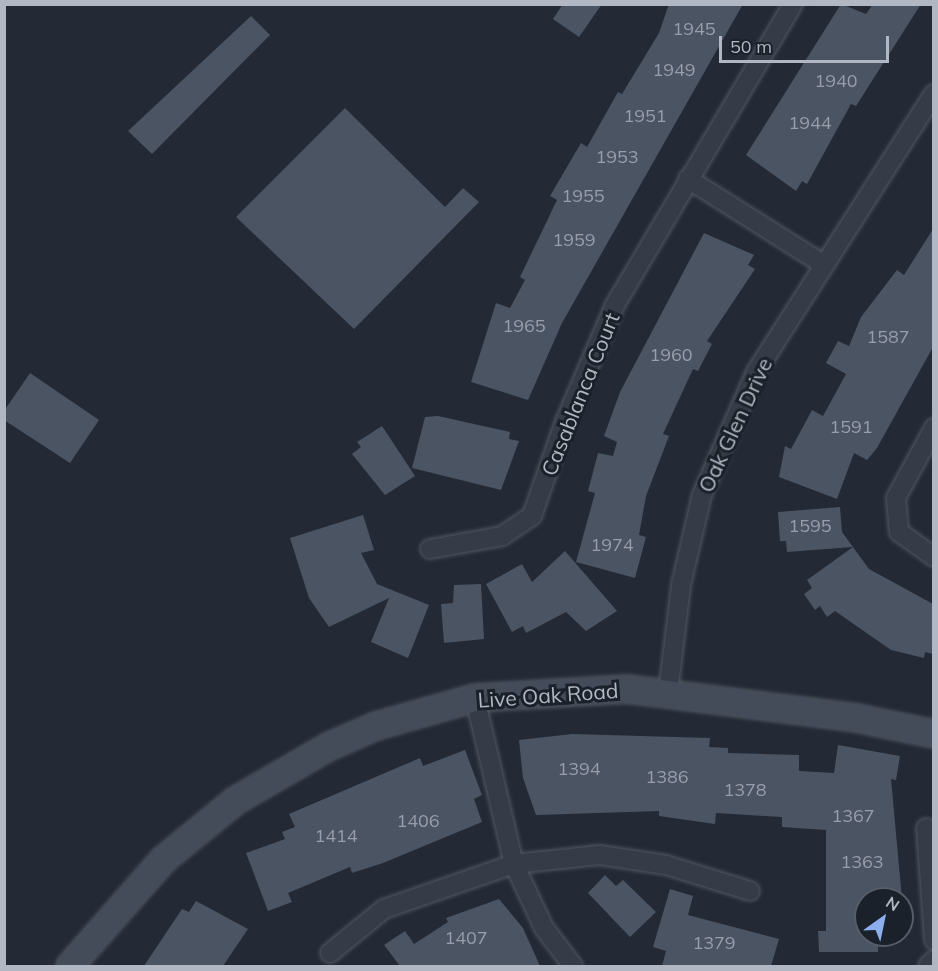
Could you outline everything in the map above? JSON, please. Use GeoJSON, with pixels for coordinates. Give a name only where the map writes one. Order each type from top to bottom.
{"type":"FeatureCollection","features":[{"type":"Feature","properties":{"kind":"street","name":"Casablanca Court"},"geometry":{"type":"LineString","coordinates":[[430,549],[502,536],[532,516],[564,424],[615,305],[793,4]]}},
{"type":"Feature","properties":{"kind":"street","name":"Oak Glen Drive"},"geometry":{"type":"LineString","coordinates":[[668,693],[681,585],[702,495],[756,372],[933,94]]}},
{"type":"Feature","properties":{"kind":"street"},"geometry":{"type":"LineString","coordinates":[[688,179],[823,264]]}},
{"type":"Feature","properties":{"kind":"street"},"geometry":{"type":"LineString","coordinates":[[933,428],[896,498],[899,532],[933,557]]}},
{"type":"Feature","properties":{"kind":"street","name":"Live Oak Road"},"geometry":{"type":"LineString","coordinates":[[70,966],[163,860],[235,801],[347,738],[475,698],[627,689],[668,693],[933,734]]}},
{"type":"Feature","properties":{"kind":"street"},"geometry":{"type":"LineString","coordinates":[[475,698],[514,864],[544,928],[573,966]]}},
{"type":"Feature","properties":{"kind":"street"},"geometry":{"type":"LineString","coordinates":[[926,828],[933,940]]}},
{"type":"Feature","properties":{"kind":"street"},"geometry":{"type":"LineString","coordinates":[[330,953],[384,909],[514,864],[600,855],[666,865],[750,891]]}},
{"type":"Feature","properties":{"kind":"street"},"geometry":{"type":"LineString","coordinates":[[928,966],[933,960]]}},
{"type":"Feature","properties":{"kind":"building"},"geometry":{"type":"Polygon","coordinates":[[[563,4],[602,4],[579,37],[553,19],[563,4]]]}},
{"type":"Feature","properties":{"kind":"building"},"geometry":{"type":"Polygon","coordinates":[[[669,4],[743,4],[562,323],[528,400],[471,382],[496,303],[510,308],[525,280],[520,277],[557,200],[550,196],[581,143],[587,147],[618,92],[622,94],[659,33],[669,4]]]}},
{"type":"Feature","properties":{"kind":"building"},"geometry":{"type":"Polygon","coordinates":[[[841,4],[866,14],[873,4],[921,4],[856,106],[851,104],[807,184],[802,181],[796,191],[746,155],[841,4]]]}},
{"type":"Feature","properties":{"kind":"building"},"geometry":{"type":"Polygon","coordinates":[[[251,16],[270,35],[152,154],[128,131],[251,16]]]}},
{"type":"Feature","properties":{"kind":"building"},"geometry":{"type":"Polygon","coordinates":[[[345,108],[445,207],[463,188],[479,202],[354,329],[236,217],[345,108]]]}},
{"type":"Feature","properties":{"kind":"building"},"geometry":{"type":"Polygon","coordinates":[[[933,229],[933,347],[877,448],[867,460],[854,453],[837,499],[779,477],[785,446],[791,449],[812,410],[823,416],[846,374],[826,363],[838,341],[849,346],[861,317],[897,270],[904,275],[933,229]]]}},
{"type":"Feature","properties":{"kind":"building"},"geometry":{"type":"Polygon","coordinates":[[[704,233],[754,255],[748,265],[755,269],[707,341],[712,344],[698,371],[693,369],[663,434],[669,436],[646,496],[639,535],[646,537],[635,578],[576,562],[595,493],[588,491],[598,453],[613,456],[617,442],[604,436],[620,392],[704,233]]]}},
{"type":"Feature","properties":{"kind":"building"},"geometry":{"type":"Polygon","coordinates":[[[30,373],[99,420],[70,463],[4,420],[4,411],[30,373]]]}},
{"type":"Feature","properties":{"kind":"building"},"geometry":{"type":"Polygon","coordinates":[[[438,416],[510,432],[509,439],[519,441],[501,490],[412,468],[425,417],[438,416]]]}},
{"type":"Feature","properties":{"kind":"building"},"geometry":{"type":"Polygon","coordinates":[[[382,426],[415,476],[385,495],[352,454],[361,447],[357,442],[382,426]]]}},
{"type":"Feature","properties":{"kind":"building"},"geometry":{"type":"Polygon","coordinates":[[[840,507],[842,532],[853,547],[787,552],[786,541],[780,541],[778,512],[840,507]]]}},
{"type":"Feature","properties":{"kind":"building"},"geometry":{"type":"Polygon","coordinates":[[[363,515],[374,550],[361,553],[377,584],[429,605],[408,658],[371,642],[389,598],[329,627],[309,598],[290,538],[363,515]]]}},
{"type":"Feature","properties":{"kind":"building"},"geometry":{"type":"Polygon","coordinates":[[[853,547],[869,569],[933,604],[933,654],[925,652],[924,658],[891,650],[835,611],[827,617],[820,606],[815,610],[804,594],[812,588],[807,580],[853,547]]]}},
{"type":"Feature","properties":{"kind":"building"},"geometry":{"type":"Polygon","coordinates":[[[565,551],[617,611],[586,631],[566,612],[526,633],[523,626],[512,632],[486,584],[522,564],[532,582],[565,551]]]}},
{"type":"Feature","properties":{"kind":"building"},"geometry":{"type":"Polygon","coordinates":[[[481,584],[484,639],[444,643],[441,604],[453,603],[454,585],[481,584]]]}},
{"type":"Feature","properties":{"kind":"building"},"geometry":{"type":"Polygon","coordinates":[[[572,734],[710,738],[709,747],[728,748],[728,753],[799,755],[799,771],[834,773],[838,745],[900,756],[896,780],[891,779],[901,887],[854,887],[854,947],[878,947],[878,952],[819,952],[818,931],[826,931],[826,830],[782,827],[782,817],[716,813],[715,824],[659,816],[659,811],[536,815],[523,778],[519,740],[572,734]]]}},
{"type":"Feature","properties":{"kind":"building"},"geometry":{"type":"Polygon","coordinates":[[[465,750],[482,795],[474,799],[482,822],[383,863],[352,873],[350,867],[288,893],[292,902],[268,911],[246,853],[285,839],[282,832],[295,827],[289,814],[420,758],[423,766],[465,750]]]}},
{"type":"Feature","properties":{"kind":"building"},"geometry":{"type":"Polygon","coordinates":[[[605,875],[616,886],[623,880],[656,912],[630,937],[588,893],[605,875]]]}},
{"type":"Feature","properties":{"kind":"building"},"geometry":{"type":"Polygon","coordinates":[[[670,889],[693,896],[688,915],[779,939],[771,966],[662,966],[666,951],[653,947],[670,889]]]}},
{"type":"Feature","properties":{"kind":"building"},"geometry":{"type":"Polygon","coordinates":[[[499,899],[523,928],[540,966],[400,966],[384,945],[405,931],[414,944],[448,922],[446,918],[499,899]]]}},
{"type":"Feature","properties":{"kind":"building"},"geometry":{"type":"Polygon","coordinates":[[[196,901],[248,929],[223,966],[144,966],[182,909],[189,912],[196,901]]]}}]}
